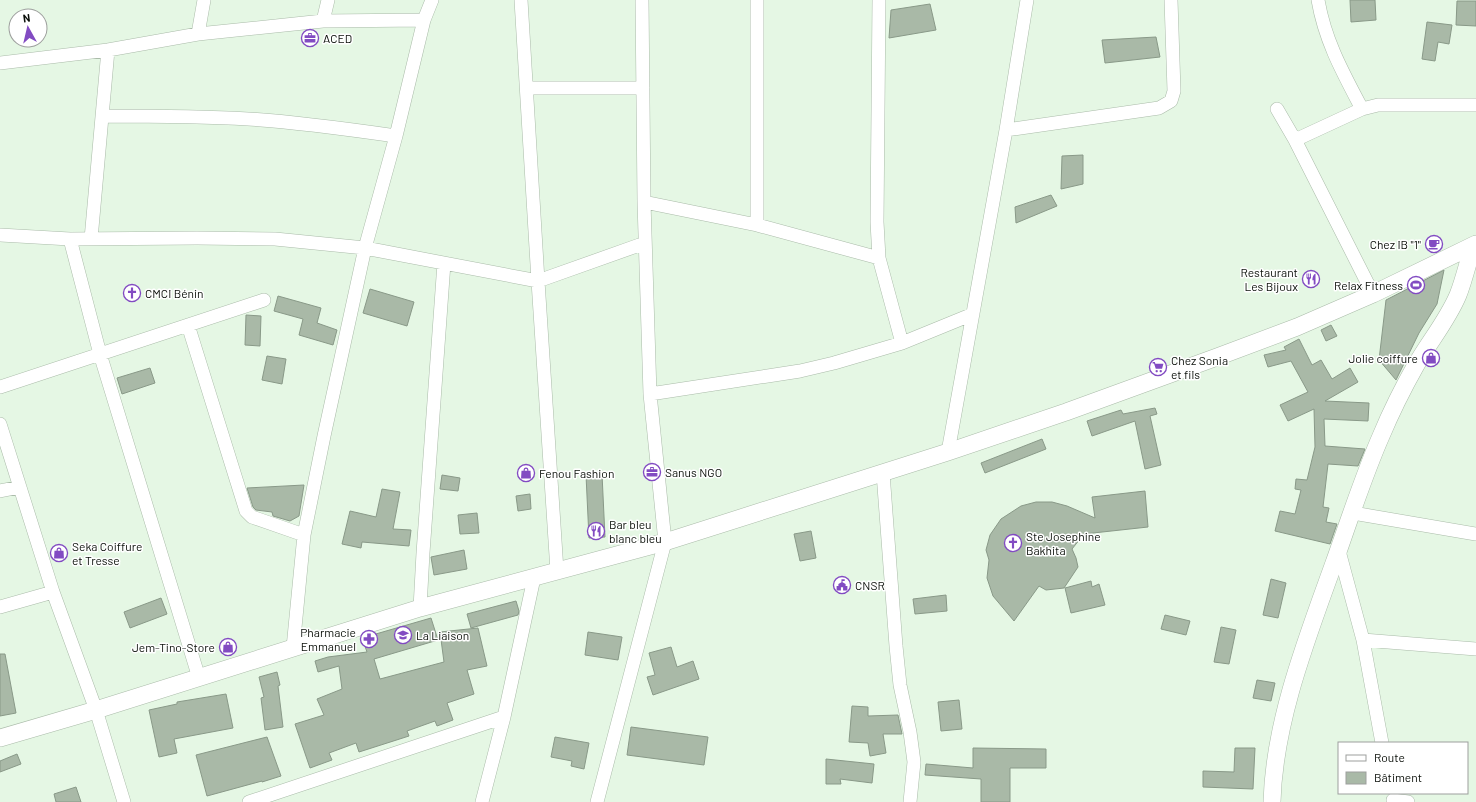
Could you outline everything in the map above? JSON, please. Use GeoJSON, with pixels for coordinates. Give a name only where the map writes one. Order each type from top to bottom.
{"type":"FeatureCollection","features":[{"type":"Feature","properties":{"kind":"main road"},"geometry":{"type":"LineString","coordinates":[[0,738],[96,710],[420,608],[665,542],[948,452],[1066,412],[1297,327],[1373,294],[1474,245]]}},
{"type":"Feature","properties":{"kind":"main road"},"geometry":{"type":"LineString","coordinates":[[1272,802],[1274,769],[1290,696],[1316,614],[1352,513],[1381,436],[1416,366],[1446,319],[1458,295],[1474,245]]}},
{"type":"Feature","properties":{"kind":"street"},"geometry":{"type":"LineString","coordinates":[[198,34],[204,0]]}},
{"type":"Feature","properties":{"kind":"street"},"geometry":{"type":"LineString","coordinates":[[323,21],[328,0]]}},
{"type":"Feature","properties":{"kind":"street"},"geometry":{"type":"LineString","coordinates":[[293,648],[304,535],[365,248],[396,136],[424,20],[432,0]]}},
{"type":"Feature","properties":{"kind":"street"},"geometry":{"type":"LineString","coordinates":[[521,0],[538,281],[558,571]]}},
{"type":"Feature","properties":{"kind":"street"},"geometry":{"type":"LineString","coordinates":[[597,802],[665,542],[650,394],[644,202],[642,0]]}},
{"type":"Feature","properties":{"kind":"street"},"geometry":{"type":"LineString","coordinates":[[757,0],[757,225]]}},
{"type":"Feature","properties":{"kind":"street"},"geometry":{"type":"LineString","coordinates":[[879,0],[877,222],[879,258],[902,343]]}},
{"type":"Feature","properties":{"kind":"street"},"geometry":{"type":"LineString","coordinates":[[948,452],[1006,130],[1027,0]]}},
{"type":"Feature","properties":{"kind":"street"},"geometry":{"type":"LineString","coordinates":[[1006,130],[1159,108],[1171,101],[1174,92],[1171,0]]}},
{"type":"Feature","properties":{"kind":"street"},"geometry":{"type":"LineString","coordinates":[[1318,0],[1324,30],[1332,50],[1362,109]]}},
{"type":"Feature","properties":{"kind":"street"},"geometry":{"type":"LineString","coordinates":[[0,63],[108,50],[198,34],[323,21],[424,20]]}},
{"type":"Feature","properties":{"kind":"street"},"geometry":{"type":"LineString","coordinates":[[91,239],[108,50]]}},
{"type":"Feature","properties":{"kind":"street"},"geometry":{"type":"LineString","coordinates":[[527,88],[643,88]]}},
{"type":"Feature","properties":{"kind":"street"},"geometry":{"type":"LineString","coordinates":[[1295,140],[1362,109],[1378,105],[1476,105]]}},
{"type":"Feature","properties":{"kind":"street"},"geometry":{"type":"LineString","coordinates":[[1277,109],[1295,140],[1373,294]]}},
{"type":"Feature","properties":{"kind":"street"},"geometry":{"type":"LineString","coordinates":[[103,116],[199,116],[248,119],[287,122],[396,136]]}},
{"type":"Feature","properties":{"kind":"street"},"geometry":{"type":"LineString","coordinates":[[644,202],[757,225],[879,258]]}},
{"type":"Feature","properties":{"kind":"street"},"geometry":{"type":"LineString","coordinates":[[0,235],[70,239],[236,238],[275,240],[365,248],[538,281],[645,243]]}},
{"type":"Feature","properties":{"kind":"street"},"geometry":{"type":"LineString","coordinates":[[70,239],[100,354],[198,678]]}},
{"type":"Feature","properties":{"kind":"street"},"geometry":{"type":"LineString","coordinates":[[420,608],[423,546],[444,263]]}},
{"type":"Feature","properties":{"kind":"street"},"geometry":{"type":"LineString","coordinates":[[0,386],[264,300]]}},
{"type":"Feature","properties":{"kind":"street"},"geometry":{"type":"LineString","coordinates":[[650,394],[800,371],[834,363],[902,343],[973,314]]}},
{"type":"Feature","properties":{"kind":"street"},"geometry":{"type":"LineString","coordinates":[[188,325],[246,511],[252,517],[304,535]]}},
{"type":"Feature","properties":{"kind":"street"},"geometry":{"type":"LineString","coordinates":[[0,424],[53,592],[96,710],[124,802]]}},
{"type":"Feature","properties":{"kind":"street"},"geometry":{"type":"LineString","coordinates":[[883,473],[900,685],[910,732],[914,762],[910,802]]}},
{"type":"Feature","properties":{"kind":"street"},"geometry":{"type":"LineString","coordinates":[[0,491],[20,487]]}},
{"type":"Feature","properties":{"kind":"street"},"geometry":{"type":"LineString","coordinates":[[1352,513],[1476,534]]}},
{"type":"Feature","properties":{"kind":"street"},"geometry":{"type":"LineString","coordinates":[[1339,551],[1363,640],[1382,742]]}},
{"type":"Feature","properties":{"kind":"street"},"geometry":{"type":"LineString","coordinates":[[482,802],[504,717],[534,578]]}},
{"type":"Feature","properties":{"kind":"street"},"geometry":{"type":"LineString","coordinates":[[0,607],[53,592]]}},
{"type":"Feature","properties":{"kind":"street"},"geometry":{"type":"LineString","coordinates":[[1363,640],[1476,649]]}},
{"type":"Feature","properties":{"kind":"street"},"geometry":{"type":"LineString","coordinates":[[249,802],[504,717]]}},
{"type":"Feature","properties":{"kind":"street"},"geometry":{"type":"LineString","coordinates":[[1392,798],[1408,802]]}},
{"type":"Feature","properties":{"kind":"building"},"geometry":{"type":"Polygon","coordinates":[[[1350,0],[1375,0],[1376,20],[1351,22],[1350,0]]]}},
{"type":"Feature","properties":{"kind":"building"},"geometry":{"type":"Polygon","coordinates":[[[1457,1],[1476,1],[1476,26],[1456,25],[1457,1]]]}},
{"type":"Feature","properties":{"kind":"building"},"geometry":{"type":"Polygon","coordinates":[[[930,4],[936,30],[889,38],[891,10],[930,4]]]}},
{"type":"Feature","properties":{"kind":"building"},"geometry":{"type":"Polygon","coordinates":[[[1427,22],[1452,25],[1449,44],[1438,42],[1435,61],[1422,59],[1427,22]]]}},
{"type":"Feature","properties":{"kind":"building"},"geometry":{"type":"Polygon","coordinates":[[[1156,37],[1160,57],[1105,63],[1102,40],[1156,37]]]}},
{"type":"Feature","properties":{"kind":"building"},"geometry":{"type":"Polygon","coordinates":[[[1083,155],[1083,184],[1061,189],[1062,156],[1083,155]]]}},
{"type":"Feature","properties":{"kind":"building"},"geometry":{"type":"Polygon","coordinates":[[[1051,195],[1057,206],[1016,223],[1015,207],[1051,195]]]}},
{"type":"Feature","properties":{"kind":"building"},"geometry":{"type":"Polygon","coordinates":[[[1444,270],[1437,304],[1419,333],[1396,380],[1379,360],[1386,300],[1444,270]]]}},
{"type":"Feature","properties":{"kind":"building"},"geometry":{"type":"Polygon","coordinates":[[[370,289],[414,302],[407,326],[363,313],[370,289]]]}},
{"type":"Feature","properties":{"kind":"building"},"geometry":{"type":"Polygon","coordinates":[[[278,296],[321,308],[317,323],[337,330],[333,345],[299,335],[303,319],[274,311],[278,296]]]}},
{"type":"Feature","properties":{"kind":"building"},"geometry":{"type":"Polygon","coordinates":[[[246,315],[261,316],[260,346],[245,345],[246,315]]]}},
{"type":"Feature","properties":{"kind":"building"},"geometry":{"type":"Polygon","coordinates":[[[1331,325],[1337,336],[1326,341],[1321,330],[1331,325]]]}},
{"type":"Feature","properties":{"kind":"building"},"geometry":{"type":"Polygon","coordinates":[[[1299,339],[1312,365],[1321,360],[1332,379],[1350,368],[1358,382],[1325,401],[1369,403],[1368,421],[1324,419],[1325,446],[1365,449],[1358,466],[1328,464],[1323,507],[1329,508],[1326,522],[1337,524],[1330,544],[1275,531],[1280,511],[1295,514],[1301,490],[1295,489],[1296,479],[1307,480],[1315,447],[1314,409],[1288,421],[1280,405],[1308,392],[1291,361],[1268,367],[1264,355],[1286,350],[1284,347],[1299,339]]]}},
{"type":"Feature","properties":{"kind":"building"},"geometry":{"type":"Polygon","coordinates":[[[267,356],[286,359],[282,384],[262,380],[267,356]]]}},
{"type":"Feature","properties":{"kind":"building"},"geometry":{"type":"Polygon","coordinates":[[[150,368],[155,383],[122,394],[117,378],[150,368]]]}},
{"type":"Feature","properties":{"kind":"building"},"geometry":{"type":"Polygon","coordinates":[[[1155,408],[1157,414],[1150,416],[1161,465],[1145,469],[1135,421],[1092,436],[1087,421],[1121,410],[1123,414],[1155,408]]]}},
{"type":"Feature","properties":{"kind":"building"},"geometry":{"type":"Polygon","coordinates":[[[1042,439],[1046,449],[985,473],[981,463],[1042,439]]]}},
{"type":"Feature","properties":{"kind":"building"},"geometry":{"type":"Polygon","coordinates":[[[602,474],[605,537],[589,538],[586,475],[602,474]]]}},
{"type":"Feature","properties":{"kind":"building"},"geometry":{"type":"Polygon","coordinates":[[[442,475],[460,478],[458,491],[440,489],[442,475]]]}},
{"type":"Feature","properties":{"kind":"building"},"geometry":{"type":"Polygon","coordinates":[[[304,485],[299,516],[290,521],[273,516],[272,512],[256,510],[253,507],[247,488],[304,485]]]}},
{"type":"Feature","properties":{"kind":"building"},"geometry":{"type":"Polygon","coordinates":[[[382,489],[400,492],[393,529],[411,530],[409,546],[362,542],[361,548],[342,544],[350,511],[376,517],[382,489]]]}},
{"type":"Feature","properties":{"kind":"building"},"geometry":{"type":"Polygon","coordinates":[[[1145,491],[1148,527],[1084,534],[1072,549],[1078,567],[1064,588],[1046,590],[1039,586],[1014,621],[993,596],[987,578],[989,560],[986,550],[990,535],[1001,519],[1021,506],[1036,502],[1052,502],[1067,506],[1095,518],[1092,497],[1145,491]]]}},
{"type":"Feature","properties":{"kind":"building"},"geometry":{"type":"Polygon","coordinates":[[[530,494],[531,509],[518,511],[516,496],[530,494]]]}},
{"type":"Feature","properties":{"kind":"building"},"geometry":{"type":"Polygon","coordinates":[[[477,513],[479,533],[460,534],[458,515],[477,513]]]}},
{"type":"Feature","properties":{"kind":"building"},"geometry":{"type":"Polygon","coordinates":[[[811,531],[816,558],[800,561],[794,534],[811,531]]]}},
{"type":"Feature","properties":{"kind":"building"},"geometry":{"type":"Polygon","coordinates":[[[464,550],[467,569],[434,575],[431,557],[464,550]]]}},
{"type":"Feature","properties":{"kind":"building"},"geometry":{"type":"Polygon","coordinates":[[[1271,579],[1286,583],[1278,618],[1263,615],[1271,579]]]}},
{"type":"Feature","properties":{"kind":"building"},"geometry":{"type":"Polygon","coordinates":[[[1091,581],[1092,587],[1099,584],[1105,605],[1071,613],[1065,588],[1091,581]]]}},
{"type":"Feature","properties":{"kind":"building"},"geometry":{"type":"Polygon","coordinates":[[[946,595],[947,611],[915,614],[913,599],[946,595]]]}},
{"type":"Feature","properties":{"kind":"building"},"geometry":{"type":"Polygon","coordinates":[[[161,598],[167,614],[130,628],[124,612],[161,598]]]}},
{"type":"Feature","properties":{"kind":"building"},"geometry":{"type":"Polygon","coordinates":[[[516,601],[519,611],[518,615],[471,628],[467,614],[516,601]]]}},
{"type":"Feature","properties":{"kind":"building"},"geometry":{"type":"Polygon","coordinates":[[[1165,615],[1190,621],[1186,635],[1161,629],[1165,615]]]}},
{"type":"Feature","properties":{"kind":"building"},"geometry":{"type":"Polygon","coordinates":[[[431,618],[438,640],[374,659],[380,679],[444,662],[440,632],[478,628],[487,666],[467,670],[474,694],[447,703],[453,720],[437,726],[435,721],[407,731],[409,736],[359,752],[356,743],[329,753],[332,760],[310,768],[295,724],[324,715],[317,699],[342,689],[339,666],[318,672],[315,661],[328,657],[367,652],[362,638],[431,618]]]}},
{"type":"Feature","properties":{"kind":"building"},"geometry":{"type":"Polygon","coordinates":[[[1221,627],[1236,630],[1229,664],[1214,662],[1221,627]]]}},
{"type":"Feature","properties":{"kind":"building"},"geometry":{"type":"Polygon","coordinates":[[[588,632],[622,637],[618,660],[585,655],[588,632]]]}},
{"type":"Feature","properties":{"kind":"building"},"geometry":{"type":"Polygon","coordinates":[[[671,647],[677,667],[693,661],[699,679],[653,695],[647,677],[655,675],[649,653],[671,647]]]}},
{"type":"Feature","properties":{"kind":"building"},"geometry":{"type":"Polygon","coordinates":[[[0,654],[5,654],[16,713],[0,716],[0,654]]]}},
{"type":"Feature","properties":{"kind":"building"},"geometry":{"type":"Polygon","coordinates":[[[277,672],[280,685],[278,686],[283,727],[265,730],[261,698],[264,697],[259,677],[277,672]]]}},
{"type":"Feature","properties":{"kind":"building"},"geometry":{"type":"Polygon","coordinates":[[[1257,680],[1275,683],[1271,701],[1253,698],[1257,680]]]}},
{"type":"Feature","properties":{"kind":"building"},"geometry":{"type":"Polygon","coordinates":[[[226,694],[233,728],[174,739],[177,753],[159,757],[149,710],[177,704],[177,702],[226,694]]]}},
{"type":"Feature","properties":{"kind":"building"},"geometry":{"type":"Polygon","coordinates":[[[959,700],[962,729],[941,731],[938,702],[959,700]]]}},
{"type":"Feature","properties":{"kind":"building"},"geometry":{"type":"Polygon","coordinates":[[[852,706],[868,707],[868,716],[898,715],[902,734],[883,734],[886,753],[870,756],[868,743],[849,742],[852,706]]]}},
{"type":"Feature","properties":{"kind":"building"},"geometry":{"type":"Polygon","coordinates":[[[631,727],[708,737],[704,765],[627,755],[631,727]]]}},
{"type":"Feature","properties":{"kind":"building"},"geometry":{"type":"Polygon","coordinates":[[[267,737],[281,776],[207,796],[196,755],[267,737]]]}},
{"type":"Feature","properties":{"kind":"building"},"geometry":{"type":"Polygon","coordinates":[[[555,737],[589,743],[584,769],[571,766],[572,761],[551,757],[555,737]]]}},
{"type":"Feature","properties":{"kind":"building"},"geometry":{"type":"Polygon","coordinates":[[[973,748],[1046,749],[1046,768],[1010,768],[1010,802],[981,802],[981,779],[925,775],[926,764],[973,768],[973,748]]]}},
{"type":"Feature","properties":{"kind":"building"},"geometry":{"type":"Polygon","coordinates":[[[1235,748],[1255,748],[1253,789],[1203,787],[1203,771],[1234,772],[1235,748]]]}},
{"type":"Feature","properties":{"kind":"building"},"geometry":{"type":"Polygon","coordinates":[[[17,754],[21,764],[0,772],[0,761],[17,754]]]}},
{"type":"Feature","properties":{"kind":"building"},"geometry":{"type":"Polygon","coordinates":[[[826,759],[874,764],[872,783],[840,779],[841,784],[826,784],[826,759]]]}},
{"type":"Feature","properties":{"kind":"building"},"geometry":{"type":"Polygon","coordinates":[[[76,787],[81,802],[56,802],[54,794],[76,787]]]}},
{"type":"Feature","properties":{"kind":"place","name":"ACED"},"geometry":{"type":"Point","coordinates":[310,38]}},
{"type":"Feature","properties":{"kind":"place","name":"Chez IB \"1\""},"geometry":{"type":"Point","coordinates":[1434,244]}},
{"type":"Feature","properties":{"kind":"place","name":"Restaurant Les Bijoux"},"geometry":{"type":"Point","coordinates":[1311,279]}},
{"type":"Feature","properties":{"kind":"place","name":"Relax Fitness"},"geometry":{"type":"Point","coordinates":[1416,285]}},
{"type":"Feature","properties":{"kind":"place","name":"CMCI Bénin"},"geometry":{"type":"Point","coordinates":[132,293]}},
{"type":"Feature","properties":{"kind":"place","name":"Jolie coiffure"},"geometry":{"type":"Point","coordinates":[1431,358]}},
{"type":"Feature","properties":{"kind":"place","name":"Chez Sonia et fils"},"geometry":{"type":"Point","coordinates":[1158,367]}},
{"type":"Feature","properties":{"kind":"place","name":"Sanus NGO"},"geometry":{"type":"Point","coordinates":[652,472]}},
{"type":"Feature","properties":{"kind":"place","name":"Fenou Fashion"},"geometry":{"type":"Point","coordinates":[526,473]}},
{"type":"Feature","properties":{"kind":"place","name":"Bar bleu blanc bleu"},"geometry":{"type":"Point","coordinates":[596,531]}},
{"type":"Feature","properties":{"kind":"place","name":"Ste Josephine Bakhita"},"geometry":{"type":"Point","coordinates":[1013,543]}},
{"type":"Feature","properties":{"kind":"place","name":"Seka Coiffure et Tresse"},"geometry":{"type":"Point","coordinates":[59,553]}},
{"type":"Feature","properties":{"kind":"place","name":"CNSR"},"geometry":{"type":"Point","coordinates":[842,585]}},
{"type":"Feature","properties":{"kind":"place","name":"La Liaison"},"geometry":{"type":"Point","coordinates":[403,635]}},
{"type":"Feature","properties":{"kind":"place","name":"Pharmacie Emmanuel"},"geometry":{"type":"Point","coordinates":[369,639]}},
{"type":"Feature","properties":{"kind":"place","name":"Jem-Tino-Store"},"geometry":{"type":"Point","coordinates":[228,647]}}]}
